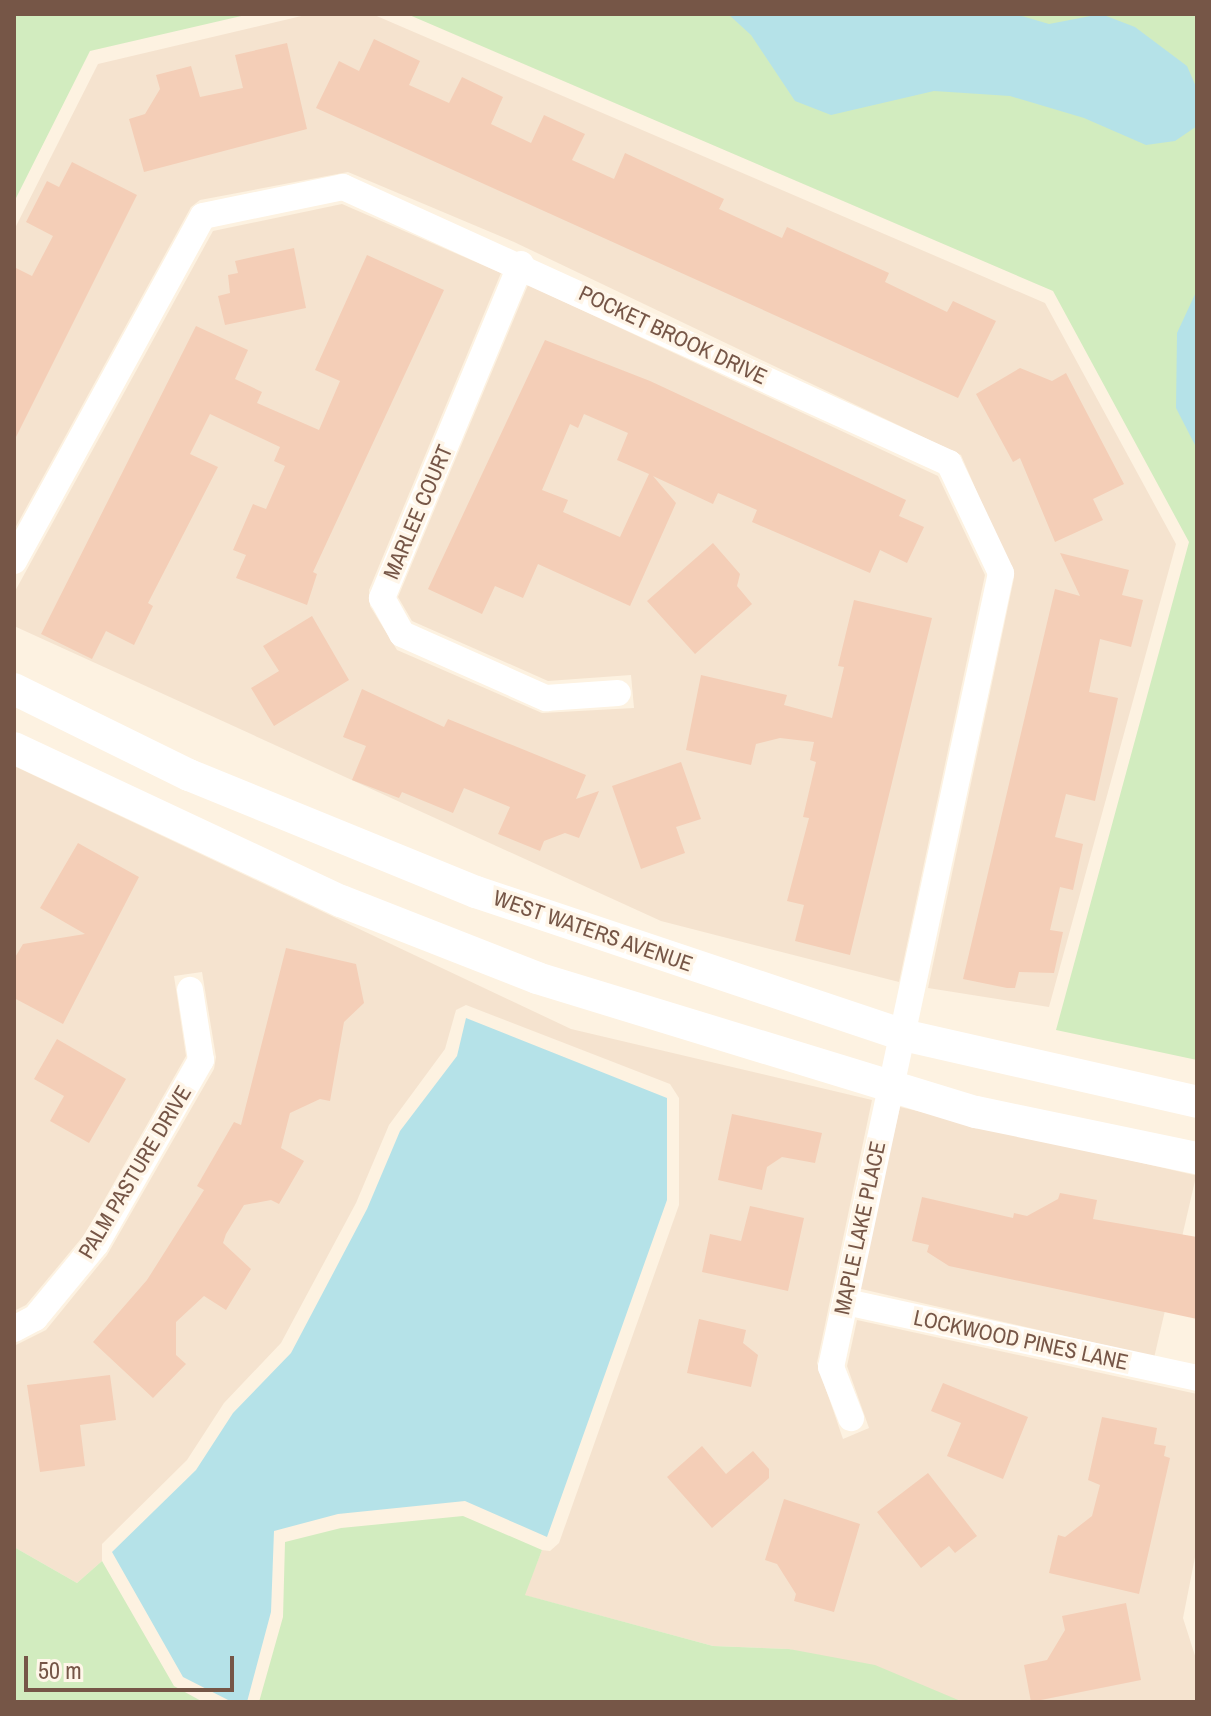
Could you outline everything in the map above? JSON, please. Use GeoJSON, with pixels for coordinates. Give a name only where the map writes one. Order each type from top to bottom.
{"type":"FeatureCollection","features":[{"type":"Feature","properties":{"kind":"street","name":"POCKET BROOK DRIVE"},"geometry":{"type":"LineString","coordinates":[[14,561],[203,216],[343,187],[521,264],[949,463],[1001,573],[903,1035]]}},
{"type":"Feature","properties":{"kind":"street","name":"MARLEE COURT"},"geometry":{"type":"LineString","coordinates":[[521,264],[382,598],[402,634],[546,698],[618,693]]}},
{"type":"Feature","properties":{"kind":"street","name":"WEST WATERS AVENUE"},"geometry":{"type":"LineString","coordinates":[[14,689],[189,775],[476,892],[903,1035],[1197,1102]]}},
{"type":"Feature","properties":{"kind":"street"},"geometry":{"type":"LineString","coordinates":[[14,748],[341,901],[523,973],[976,1112],[1197,1158]]}},
{"type":"Feature","properties":{"kind":"street","name":"PALM PASTURE DRIVE"},"geometry":{"type":"LineString","coordinates":[[14,1329],[35,1318],[96,1244],[201,1060],[190,990]]}},
{"type":"Feature","properties":{"kind":"street","name":"MAPLE LAKE PLACE"},"geometry":{"type":"LineString","coordinates":[[851,1418],[831,1367],[889,1087],[903,1035]]}},
{"type":"Feature","properties":{"kind":"street","name":"LOCKWOOD PINES LANE"},"geometry":{"type":"LineString","coordinates":[[846,1302],[1197,1378]]}},
{"type":"Feature","properties":{"kind":"shaded area"},"geometry":{"type":"Polygon","coordinates":[[[310,14],[372,14],[1045,303],[1176,544],[1049,1007],[928,988],[1014,578],[961,455],[514,242],[348,172],[200,200],[191,207],[14,530],[14,230],[98,64],[310,14]]]}},
{"type":"Feature","properties":{"kind":"shaded area"},"geometry":{"type":"Polygon","coordinates":[[[342,204],[501,273],[369,590],[370,606],[397,650],[542,713],[634,708],[631,675],[548,681],[412,621],[398,597],[528,285],[938,476],[985,575],[899,982],[661,921],[14,626],[14,593],[213,231],[342,204]]]}},
{"type":"Feature","properties":{"kind":"shaded area"},"geometry":{"type":"Polygon","coordinates":[[[14,766],[571,1029],[872,1100],[817,1363],[843,1439],[869,1428],[847,1366],[857,1320],[1197,1394],[1197,1547],[1183,1618],[1197,1662],[1197,1702],[963,1702],[789,1649],[713,1646],[524,1595],[542,1550],[550,1551],[559,1543],[679,1205],[679,1098],[670,1084],[466,1005],[456,1010],[445,1049],[389,1125],[356,1203],[281,1343],[224,1403],[187,1460],[102,1544],[102,1561],[77,1583],[14,1547],[14,1346],[46,1330],[107,1255],[214,1069],[216,1057],[202,972],[174,976],[186,1056],[85,1234],[26,1305],[14,1311],[14,766]]]}},
{"type":"Feature","properties":{"kind":"shaded area"},"geometry":{"type":"Polygon","coordinates":[[[900,1107],[1196,1175],[1154,1357],[858,1288],[900,1107]]]}},
{"type":"Feature","properties":{"kind":"green space"},"geometry":{"type":"Polygon","coordinates":[[[14,14],[250,14],[90,51],[14,202],[14,14]]]}},
{"type":"Feature","properties":{"kind":"green space"},"geometry":{"type":"Polygon","coordinates":[[[407,14],[1197,14],[1197,1060],[1056,1030],[1189,542],[1053,291],[407,14]]]}},
{"type":"Feature","properties":{"kind":"green space"},"geometry":{"type":"Polygon","coordinates":[[[463,1516],[542,1550],[525,1595],[713,1646],[789,1649],[875,1665],[963,1702],[259,1702],[283,1617],[285,1542],[341,1528],[463,1516]]]}},
{"type":"Feature","properties":{"kind":"green space"},"geometry":{"type":"Polygon","coordinates":[[[14,1547],[77,1583],[102,1561],[174,1686],[203,1702],[14,1702],[14,1547]]]}},
{"type":"Feature","properties":{"kind":"water"},"geometry":{"type":"Polygon","coordinates":[[[728,14],[1015,14],[1049,24],[1101,14],[1135,27],[1187,66],[1197,89],[1197,126],[1175,141],[1146,145],[1084,118],[1010,96],[934,91],[831,115],[795,101],[751,35],[728,14]]]}},
{"type":"Feature","properties":{"kind":"water"},"geometry":{"type":"Polygon","coordinates":[[[1197,290],[1197,449],[1176,408],[1177,333],[1197,290]]]}},
{"type":"Feature","properties":{"kind":"water"},"geometry":{"type":"Polygon","coordinates":[[[466,1018],[667,1098],[667,1200],[547,1537],[465,1501],[338,1514],[274,1531],[271,1612],[247,1702],[232,1702],[183,1677],[112,1552],[196,1470],[233,1413],[291,1353],[367,1209],[400,1131],[457,1056],[466,1018]]]}},
{"type":"Feature","properties":{"kind":"building"},"geometry":{"type":"Polygon","coordinates":[[[374,39],[420,61],[409,85],[449,103],[462,77],[503,97],[491,124],[531,143],[544,115],[585,134],[572,160],[614,179],[625,153],[724,199],[719,209],[782,238],[787,227],[889,273],[885,282],[947,312],[953,301],[996,321],[958,398],[316,108],[339,61],[359,71],[374,39]]]}},
{"type":"Feature","properties":{"kind":"building"},"geometry":{"type":"Polygon","coordinates":[[[287,43],[307,129],[144,172],[129,119],[145,114],[160,89],[156,75],[191,66],[200,97],[243,88],[235,55],[287,43]]]}},
{"type":"Feature","properties":{"kind":"building"},"geometry":{"type":"Polygon","coordinates":[[[72,162],[137,195],[14,441],[14,267],[32,276],[53,236],[26,222],[47,181],[59,187],[72,162]]]}},
{"type":"Feature","properties":{"kind":"building"},"geometry":{"type":"Polygon","coordinates":[[[294,248],[306,308],[225,325],[218,296],[230,293],[228,275],[238,273],[235,261],[294,248]]]}},
{"type":"Feature","properties":{"kind":"building"},"geometry":{"type":"Polygon","coordinates":[[[367,255],[444,290],[313,572],[317,574],[307,605],[236,578],[246,555],[233,550],[253,504],[266,509],[285,466],[274,461],[280,447],[210,414],[190,454],[218,467],[148,603],[153,606],[134,645],[106,631],[92,659],[41,634],[196,326],[248,350],[235,379],[262,392],[257,403],[319,430],[340,381],[315,370],[367,255]]]}},
{"type":"Feature","properties":{"kind":"building"},"geometry":{"type":"Polygon","coordinates":[[[545,340],[650,381],[906,500],[899,516],[924,527],[907,563],[880,550],[870,573],[752,522],[757,510],[718,493],[713,504],[653,476],[676,503],[630,606],[538,564],[523,598],[495,586],[482,614],[428,589],[545,340]],[[584,414],[578,428],[570,424],[542,490],[568,500],[563,512],[620,537],[649,474],[617,460],[628,433],[584,414]]]}},
{"type":"Feature","properties":{"kind":"building"},"geometry":{"type":"Polygon","coordinates":[[[1020,368],[1052,381],[1066,373],[1124,484],[1093,499],[1103,520],[1055,542],[1020,458],[1013,462],[976,394],[1020,368]]]}},
{"type":"Feature","properties":{"kind":"building"},"geometry":{"type":"Polygon","coordinates":[[[713,543],[740,574],[737,586],[752,604],[695,654],[647,601],[713,543]]]}},
{"type":"Feature","properties":{"kind":"building"},"geometry":{"type":"Polygon","coordinates":[[[1060,553],[1129,570],[1122,595],[1143,600],[1131,647],[1100,639],[1089,692],[1118,698],[1095,801],[1066,794],[1055,837],[1083,844],[1073,890],[1060,887],[1050,930],[1063,932],[1054,973],[1019,972],[1015,988],[1007,988],[963,979],[1055,589],[1080,596],[1060,553]]]}},
{"type":"Feature","properties":{"kind":"building"},"geometry":{"type":"Polygon","coordinates":[[[854,600],[932,618],[850,955],[795,941],[804,905],[787,901],[809,818],[803,817],[816,762],[810,760],[814,742],[780,738],[756,744],[751,765],[686,750],[701,675],[787,695],[784,705],[832,718],[844,667],[838,666],[854,600]]]}},
{"type":"Feature","properties":{"kind":"building"},"geometry":{"type":"Polygon","coordinates":[[[312,616],[349,680],[274,726],[251,688],[279,671],[263,646],[312,616]]]}},
{"type":"Feature","properties":{"kind":"building"},"geometry":{"type":"Polygon","coordinates":[[[362,689],[444,727],[448,719],[586,775],[576,799],[599,791],[579,838],[565,833],[544,841],[540,851],[498,834],[510,807],[464,788],[453,813],[402,792],[399,798],[352,780],[366,746],[343,737],[362,689]]]}},
{"type":"Feature","properties":{"kind":"building"},"geometry":{"type":"Polygon","coordinates":[[[681,762],[701,819],[676,827],[685,853],[641,869],[612,786],[681,762]]]}},
{"type":"Feature","properties":{"kind":"building"},"geometry":{"type":"Polygon","coordinates":[[[78,843],[139,877],[63,1024],[14,998],[14,959],[23,944],[85,934],[40,908],[78,843]]]}},
{"type":"Feature","properties":{"kind":"building"},"geometry":{"type":"Polygon","coordinates":[[[286,948],[356,964],[364,1003],[344,1022],[330,1101],[320,1099],[290,1113],[281,1148],[304,1161],[279,1204],[271,1200],[244,1205],[226,1234],[223,1243],[251,1269],[226,1310],[204,1296],[176,1322],[176,1355],[186,1364],[153,1398],[93,1342],[147,1280],[204,1190],[197,1186],[234,1122],[241,1125],[286,948]]]}},
{"type":"Feature","properties":{"kind":"building"},"geometry":{"type":"Polygon","coordinates":[[[57,1039],[126,1079],[89,1143],[50,1121],[64,1096],[34,1079],[57,1039]]]}},
{"type":"Feature","properties":{"kind":"building"},"geometry":{"type":"Polygon","coordinates":[[[732,1114],[822,1133],[815,1163],[782,1157],[767,1167],[762,1190],[718,1180],[732,1114]]]}},
{"type":"Feature","properties":{"kind":"building"},"geometry":{"type":"Polygon","coordinates":[[[1060,1193],[1097,1200],[1093,1219],[1197,1237],[1197,1319],[949,1266],[927,1252],[929,1245],[912,1241],[922,1197],[1013,1218],[1014,1213],[1027,1216],[1058,1199],[1060,1193]]]}},
{"type":"Feature","properties":{"kind":"building"},"geometry":{"type":"Polygon","coordinates":[[[750,1206],[804,1218],[788,1291],[702,1272],[710,1234],[741,1241],[750,1206]]]}},
{"type":"Feature","properties":{"kind":"building"},"geometry":{"type":"Polygon","coordinates":[[[699,1319],[746,1330],[743,1343],[758,1355],[751,1387],[687,1373],[699,1319]]]}},
{"type":"Feature","properties":{"kind":"building"},"geometry":{"type":"Polygon","coordinates":[[[110,1375],[116,1420],[80,1425],[85,1466],[40,1472],[27,1385],[110,1375]]]}},
{"type":"Feature","properties":{"kind":"building"},"geometry":{"type":"Polygon","coordinates":[[[943,1383],[1028,1417],[1003,1479],[947,1456],[961,1423],[931,1411],[943,1383]]]}},
{"type":"Feature","properties":{"kind":"building"},"geometry":{"type":"Polygon","coordinates":[[[1102,1417],[1157,1428],[1154,1444],[1166,1446],[1164,1456],[1170,1458],[1139,1594],[1049,1573],[1058,1535],[1065,1537],[1092,1516],[1100,1485],[1088,1480],[1102,1417]]]}},
{"type":"Feature","properties":{"kind":"building"},"geometry":{"type":"Polygon","coordinates":[[[702,1446],[726,1474],[753,1451],[769,1469],[769,1478],[712,1528],[667,1477],[702,1446]]]}},
{"type":"Feature","properties":{"kind":"building"},"geometry":{"type":"Polygon","coordinates":[[[928,1473],[977,1536],[955,1553],[949,1546],[921,1568],[877,1512],[928,1473]]]}},
{"type":"Feature","properties":{"kind":"building"},"geometry":{"type":"Polygon","coordinates":[[[784,1499],[860,1524],[834,1612],[794,1601],[796,1594],[777,1564],[765,1560],[784,1499]]]}},
{"type":"Feature","properties":{"kind":"building"},"geometry":{"type":"Polygon","coordinates":[[[1126,1603],[1141,1680],[1031,1702],[1024,1665],[1047,1660],[1065,1630],[1062,1616],[1126,1603]]]}}]}
